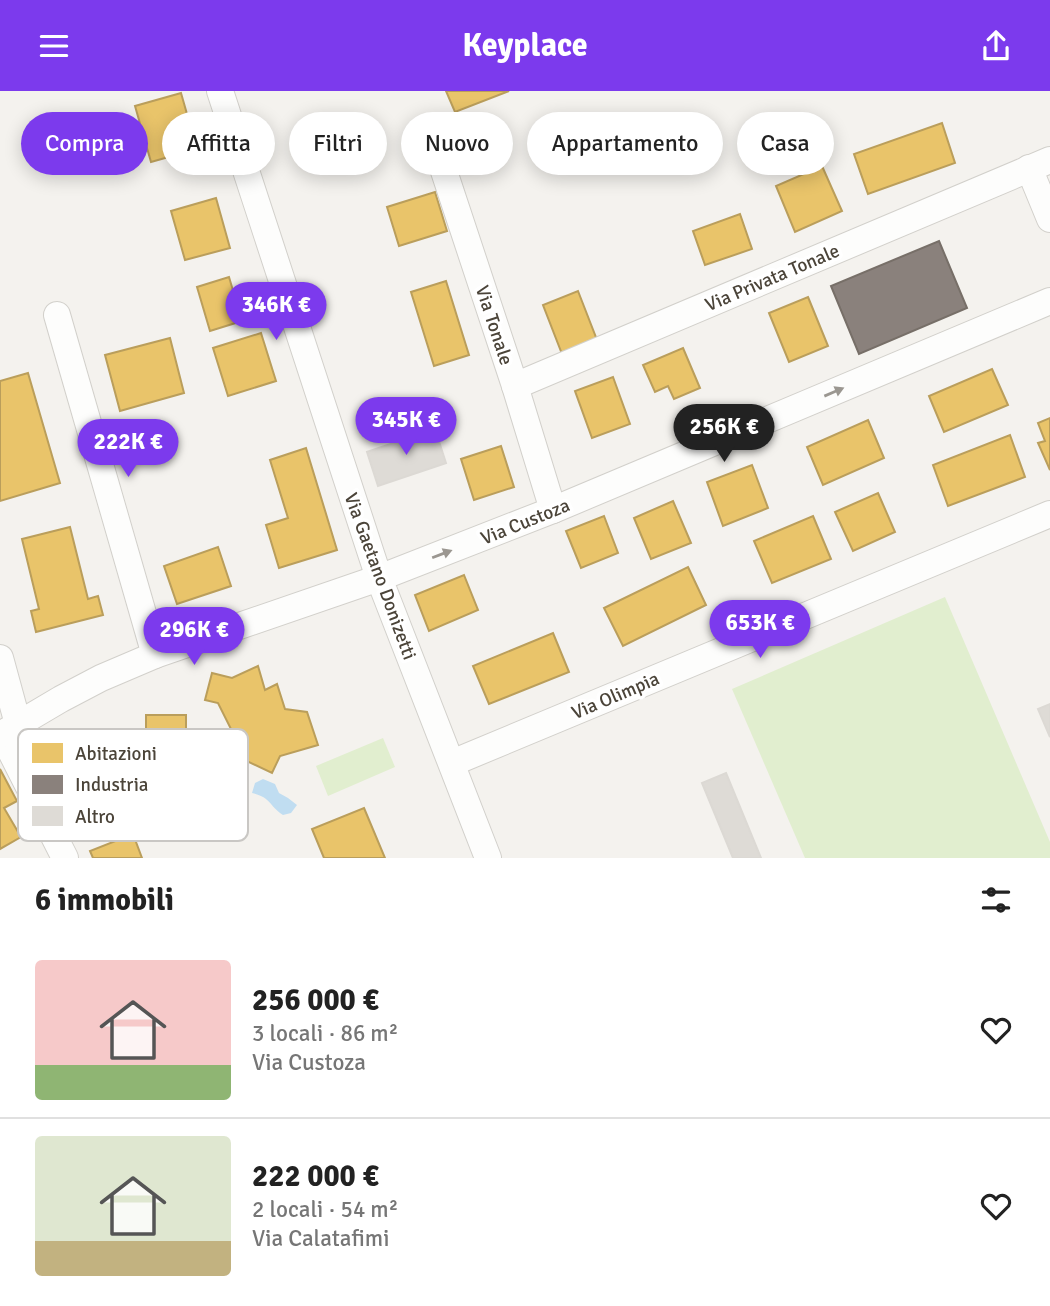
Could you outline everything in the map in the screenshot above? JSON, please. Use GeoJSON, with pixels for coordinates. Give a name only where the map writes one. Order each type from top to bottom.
{"type":"FeatureCollection","features":[{"type":"Feature","properties":{"kind":"street","name":"Via Gaetano Donizetti"},"geometry":{"type":"LineString","coordinates":[[220,91],[379,579],[488,858]]}},
{"type":"Feature","properties":{"kind":"street","name":"Via Privata Tonale"},"geometry":{"type":"LineString","coordinates":[[516,386],[1039,164]]}},
{"type":"Feature","properties":{"kind":"street"},"geometry":{"type":"LineString","coordinates":[[1039,164],[1050,219]]}},
{"type":"Feature","properties":{"kind":"street","name":"Via Tonale"},"geometry":{"type":"LineString","coordinates":[[445,175],[554,510]]}},
{"type":"Feature","properties":{"kind":"street","name":"Via Custoza"},"geometry":{"type":"LineString","coordinates":[[7,731],[101,678],[155,655],[379,579],[554,510],[1050,301]]}},
{"type":"Feature","properties":{"kind":"street"},"geometry":{"type":"LineString","coordinates":[[57,315],[155,655]]}},
{"type":"Feature","properties":{"kind":"street","name":"Via Olimpia"},"geometry":{"type":"LineString","coordinates":[[452,763],[1050,514]]}},
{"type":"Feature","properties":{"kind":"street"},"geometry":{"type":"LineString","coordinates":[[0,657],[7,731],[18,755]]}},
{"type":"Feature","properties":{"kind":"street"},"geometry":{"type":"LineString","coordinates":[[57,841],[65,858]]}},
{"type":"Feature","properties":{"kind":"green space"},"geometry":{"type":"Polygon","coordinates":[[[945,597],[1050,842],[1050,858],[805,858],[732,689],[945,597]]]}},
{"type":"Feature","properties":{"kind":"green space"},"geometry":{"type":"Polygon","coordinates":[[[383,738],[395,767],[328,796],[316,766],[383,738]]]}},
{"type":"Feature","properties":{"kind":"water"},"geometry":{"type":"Polygon","coordinates":[[[263,779],[275,784],[279,793],[297,805],[291,813],[283,815],[267,800],[252,793],[255,783],[263,779]]]}},
{"type":"Feature","properties":{"kind":"building: Abitazioni"},"geometry":{"type":"Polygon","coordinates":[[[446,91],[509,91],[455,112],[446,91]]]}},
{"type":"Feature","properties":{"kind":"building: Abitazioni"},"geometry":{"type":"Polygon","coordinates":[[[181,93],[186,112],[162,112],[162,159],[151,162],[148,152],[148,112],[137,112],[135,106],[181,93]]]}},
{"type":"Feature","properties":{"kind":"building: Abitazioni"},"geometry":{"type":"Polygon","coordinates":[[[942,123],[955,163],[868,194],[854,154],[942,123]]]}},
{"type":"Feature","properties":{"kind":"building: Abitazioni"},"geometry":{"type":"Polygon","coordinates":[[[801,175],[826,175],[842,211],[795,232],[776,186],[801,175]]]}},
{"type":"Feature","properties":{"kind":"building: Abitazioni"},"geometry":{"type":"Polygon","coordinates":[[[435,192],[447,231],[399,246],[387,207],[435,192]]]}},
{"type":"Feature","properties":{"kind":"building: Abitazioni"},"geometry":{"type":"Polygon","coordinates":[[[216,198],[230,248],[185,260],[171,211],[216,198]]]}},
{"type":"Feature","properties":{"kind":"building: Abitazioni"},"geometry":{"type":"Polygon","coordinates":[[[740,214],[752,249],[705,265],[693,231],[740,214]]]}},
{"type":"Feature","properties":{"kind":"building: Abitazioni"},"geometry":{"type":"Polygon","coordinates":[[[229,277],[242,321],[210,331],[197,287],[229,277]]]}},
{"type":"Feature","properties":{"kind":"building: Abitazioni"},"geometry":{"type":"Polygon","coordinates":[[[446,281],[469,355],[434,366],[411,292],[446,281]]]}},
{"type":"Feature","properties":{"kind":"building: Abitazioni"},"geometry":{"type":"Polygon","coordinates":[[[578,291],[597,340],[562,354],[543,305],[578,291]]]}},
{"type":"Feature","properties":{"kind":"building: Abitazioni"},"geometry":{"type":"Polygon","coordinates":[[[808,297],[828,346],[789,362],[769,313],[808,297]]]}},
{"type":"Feature","properties":{"kind":"building: Abitazioni"},"geometry":{"type":"Polygon","coordinates":[[[261,333],[276,381],[228,396],[213,348],[261,333]]]}},
{"type":"Feature","properties":{"kind":"building: Abitazioni"},"geometry":{"type":"Polygon","coordinates":[[[170,338],[184,393],[120,411],[105,355],[170,338]]]}},
{"type":"Feature","properties":{"kind":"building: Abitazioni"},"geometry":{"type":"Polygon","coordinates":[[[683,348],[700,388],[674,399],[668,386],[655,392],[643,365],[683,348]]]}},
{"type":"Feature","properties":{"kind":"building: Abitazioni"},"geometry":{"type":"Polygon","coordinates":[[[992,369],[1008,405],[944,432],[929,396],[992,369]]]}},
{"type":"Feature","properties":{"kind":"building: Abitazioni"},"geometry":{"type":"Polygon","coordinates":[[[28,373],[60,483],[0,501],[0,381],[28,373]]]}},
{"type":"Feature","properties":{"kind":"building: Abitazioni"},"geometry":{"type":"Polygon","coordinates":[[[613,377],[630,424],[592,438],[575,391],[613,377]]]}},
{"type":"Feature","properties":{"kind":"building: Abitazioni"},"geometry":{"type":"Polygon","coordinates":[[[1050,418],[1050,470],[1038,443],[1045,441],[1038,423],[1050,418]]]}},
{"type":"Feature","properties":{"kind":"building: Abitazioni"},"geometry":{"type":"Polygon","coordinates":[[[868,420],[884,458],[823,485],[807,447],[868,420]]]}},
{"type":"Feature","properties":{"kind":"building: Abitazioni"},"geometry":{"type":"Polygon","coordinates":[[[1010,435],[1025,477],[948,506],[933,465],[1010,435]]]}},
{"type":"Feature","properties":{"kind":"building: Abitazioni"},"geometry":{"type":"Polygon","coordinates":[[[501,446],[514,487],[474,500],[461,459],[501,446]]]}},
{"type":"Feature","properties":{"kind":"building: Abitazioni"},"geometry":{"type":"Polygon","coordinates":[[[306,448],[337,550],[279,568],[266,525],[288,518],[270,460],[306,448]]]}},
{"type":"Feature","properties":{"kind":"building: Abitazioni"},"geometry":{"type":"Polygon","coordinates":[[[752,465],[768,508],[723,526],[707,482],[752,465]]]}},
{"type":"Feature","properties":{"kind":"building: Abitazioni"},"geometry":{"type":"Polygon","coordinates":[[[878,493],[895,532],[853,551],[835,512],[878,493]]]}},
{"type":"Feature","properties":{"kind":"building: Abitazioni"},"geometry":{"type":"Polygon","coordinates":[[[673,501],[691,543],[651,559],[634,518],[673,501]]]}},
{"type":"Feature","properties":{"kind":"building: Abitazioni"},"geometry":{"type":"Polygon","coordinates":[[[604,516],[618,553],[581,568],[566,531],[604,516]]]}},
{"type":"Feature","properties":{"kind":"building: Abitazioni"},"geometry":{"type":"Polygon","coordinates":[[[813,516],[831,559],[772,583],[754,541],[813,516]]]}},
{"type":"Feature","properties":{"kind":"building: Abitazioni"},"geometry":{"type":"Polygon","coordinates":[[[70,527],[88,599],[98,596],[103,615],[36,632],[31,611],[39,609],[22,539],[70,527]]]}},
{"type":"Feature","properties":{"kind":"building: Abitazioni"},"geometry":{"type":"Polygon","coordinates":[[[218,547],[231,586],[177,604],[164,566],[218,547]]]}},
{"type":"Feature","properties":{"kind":"building: Abitazioni"},"geometry":{"type":"Polygon","coordinates":[[[688,567],[706,605],[623,646],[604,608],[688,567]]]}},
{"type":"Feature","properties":{"kind":"building: Abitazioni"},"geometry":{"type":"Polygon","coordinates":[[[464,575],[478,610],[429,631],[415,595],[464,575]]]}},
{"type":"Feature","properties":{"kind":"building: Abitazioni"},"geometry":{"type":"Polygon","coordinates":[[[553,633],[569,672],[489,704],[473,666],[553,633]]]}},
{"type":"Feature","properties":{"kind":"building: Abitazioni"},"geometry":{"type":"Polygon","coordinates":[[[258,666],[265,690],[277,684],[285,709],[307,712],[318,745],[280,756],[272,773],[248,762],[248,729],[231,729],[218,703],[205,700],[212,673],[232,678],[258,666]]]}},
{"type":"Feature","properties":{"kind":"building: Abitazioni"},"geometry":{"type":"Polygon","coordinates":[[[146,715],[186,715],[186,729],[146,729],[146,715]]]}},
{"type":"Feature","properties":{"kind":"building: Abitazioni"},"geometry":{"type":"Polygon","coordinates":[[[0,769],[17,801],[4,808],[18,832],[18,839],[0,849],[0,769]]]}},
{"type":"Feature","properties":{"kind":"building: Abitazioni"},"geometry":{"type":"Polygon","coordinates":[[[364,808],[385,858],[324,858],[312,829],[364,808]]]}},
{"type":"Feature","properties":{"kind":"building: Abitazioni"},"geometry":{"type":"Polygon","coordinates":[[[115,841],[136,841],[142,858],[93,858],[90,851],[115,841]]]}},
{"type":"Feature","properties":{"kind":"building: Industria"},"geometry":{"type":"Polygon","coordinates":[[[939,241],[967,308],[859,354],[831,286],[939,241]]]}},
{"type":"Feature","properties":{"kind":"building: Altro"},"geometry":{"type":"Polygon","coordinates":[[[435,429],[446,463],[378,486],[367,452],[435,429]]]}},
{"type":"Feature","properties":{"kind":"building: Altro"},"geometry":{"type":"Polygon","coordinates":[[[1050,704],[1050,737],[1038,709],[1050,704]]]}},
{"type":"Feature","properties":{"kind":"building: Altro"},"geometry":{"type":"Polygon","coordinates":[[[726,773],[761,858],[733,858],[702,783],[726,773]]]}}]}
